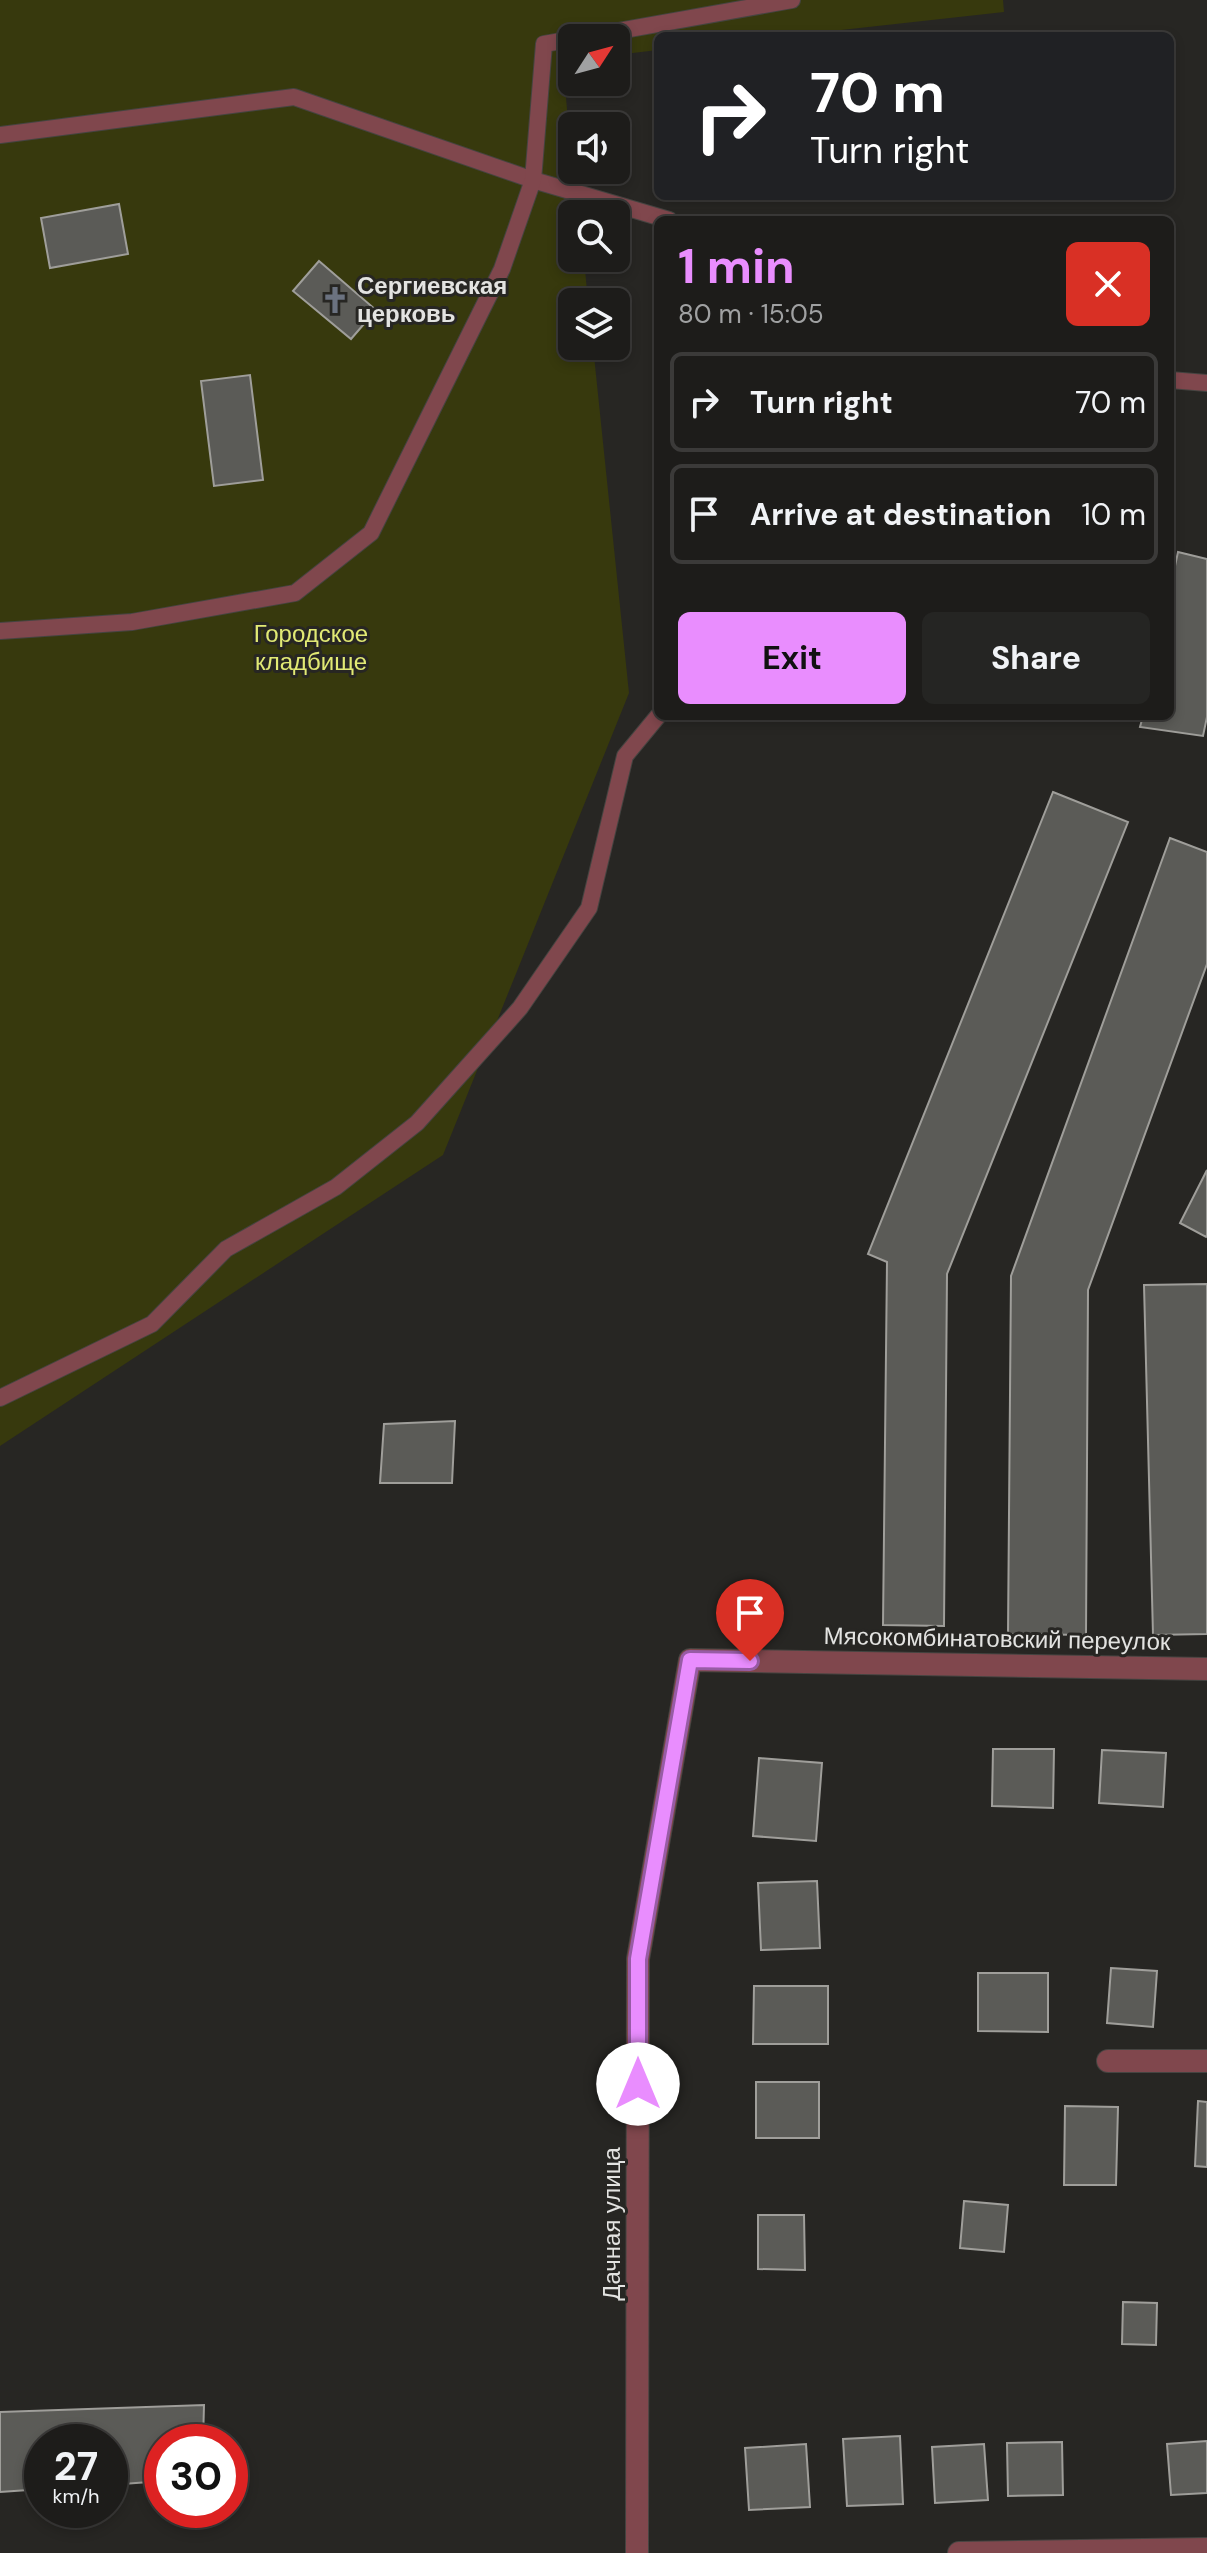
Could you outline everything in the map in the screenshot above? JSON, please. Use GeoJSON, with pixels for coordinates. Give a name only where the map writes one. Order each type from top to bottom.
{"type":"FeatureCollection","features":[{"type":"Feature","properties":{"kind":"street","name":"Мясокомбинатовский переулок"},"geometry":{"type":"LineString","coordinates":[[690,1660],[1207,1669]]}},
{"type":"Feature","properties":{"kind":"street","name":"Дачная улица"},"geometry":{"type":"LineString","coordinates":[[637,2553],[638,1959],[690,1660]]}},
{"type":"Feature","properties":{"kind":"street"},"geometry":{"type":"LineString","coordinates":[[1108,2061],[1207,2061]]}},
{"type":"Feature","properties":{"kind":"street"},"geometry":{"type":"LineString","coordinates":[[959,2553],[1207,2549]]}},
{"type":"Feature","properties":{"kind":"lane"},"geometry":{"type":"LineString","coordinates":[[630,29],[792,0]]}},
{"type":"Feature","properties":{"kind":"lane"},"geometry":{"type":"LineString","coordinates":[[0,631],[132,622],[295,593],[371,533],[502,269],[533,180],[544,44],[558,42]]}},
{"type":"Feature","properties":{"kind":"lane"},"geometry":{"type":"LineString","coordinates":[[0,135],[294,97],[533,180],[655,216]]}},
{"type":"Feature","properties":{"kind":"lane"},"geometry":{"type":"LineString","coordinates":[[1174,380],[1207,383]]}},
{"type":"Feature","properties":{"kind":"lane"},"geometry":{"type":"LineString","coordinates":[[0,1398],[152,1324],[226,1249],[336,1187],[417,1123],[520,1008],[589,908],[625,756],[655,720]]}},
{"type":"Feature","properties":{"kind":"green space","name":"Городское кладбище"},"geometry":{"type":"Polygon","coordinates":[[[0,0],[1003,0],[1004,12],[823,32],[654,32],[654,50],[630,53],[630,24],[558,24],[558,96],[566,96],[567,112],[558,112],[558,184],[576,184],[578,200],[558,200],[558,272],[585,272],[587,288],[558,288],[558,360],[594,360],[629,693],[443,1155],[0,1446],[0,0]]]}},
{"type":"Feature","properties":{"kind":"building"},"geometry":{"type":"Polygon","coordinates":[[[119,204],[128,254],[50,268],[41,218],[119,204]]]}},
{"type":"Feature","properties":{"kind":"building","name":"Сергиевская церковь"},"geometry":{"type":"Polygon","coordinates":[[[319,261],[376,310],[351,339],[293,291],[319,261]]]}},
{"type":"Feature","properties":{"kind":"building"},"geometry":{"type":"Polygon","coordinates":[[[250,375],[263,480],[214,486],[201,381],[250,375]]]}},
{"type":"Feature","properties":{"kind":"building"},"geometry":{"type":"Polygon","coordinates":[[[1178,552],[1207,559],[1207,717],[1203,736],[1140,727],[1142,720],[1174,720],[1174,570],[1178,552]]]}},
{"type":"Feature","properties":{"kind":"building"},"geometry":{"type":"Polygon","coordinates":[[[1053,792],[1128,822],[947,1274],[944,1626],[883,1625],[887,1262],[868,1254],[1053,792]]]}},
{"type":"Feature","properties":{"kind":"building"},"geometry":{"type":"Polygon","coordinates":[[[1170,838],[1207,852],[1207,964],[1088,1290],[1086,1635],[1008,1634],[1011,1276],[1170,838]]]}},
{"type":"Feature","properties":{"kind":"building"},"geometry":{"type":"Polygon","coordinates":[[[1207,1170],[1207,1235],[1206,1237],[1180,1223],[1207,1170]]]}},
{"type":"Feature","properties":{"kind":"building"},"geometry":{"type":"Polygon","coordinates":[[[1207,1284],[1207,1634],[1153,1635],[1144,1285],[1207,1284]]]}},
{"type":"Feature","properties":{"kind":"building"},"geometry":{"type":"Polygon","coordinates":[[[455,1421],[452,1483],[380,1483],[384,1424],[455,1421]]]}},
{"type":"Feature","properties":{"kind":"building"},"geometry":{"type":"Polygon","coordinates":[[[993,1749],[1054,1749],[1053,1808],[992,1806],[993,1749]]]}},
{"type":"Feature","properties":{"kind":"building"},"geometry":{"type":"Polygon","coordinates":[[[1102,1750],[1166,1753],[1163,1807],[1099,1803],[1102,1750]]]}},
{"type":"Feature","properties":{"kind":"building"},"geometry":{"type":"Polygon","coordinates":[[[759,1758],[822,1763],[816,1841],[753,1836],[759,1758]]]}},
{"type":"Feature","properties":{"kind":"building"},"geometry":{"type":"Polygon","coordinates":[[[817,1881],[820,1948],[761,1950],[758,1883],[817,1881]]]}},
{"type":"Feature","properties":{"kind":"building"},"geometry":{"type":"Polygon","coordinates":[[[1111,1968],[1157,1971],[1153,2027],[1107,2023],[1111,1968]]]}},
{"type":"Feature","properties":{"kind":"building"},"geometry":{"type":"Polygon","coordinates":[[[978,1973],[1048,1973],[1048,2032],[978,2031],[978,1973]]]}},
{"type":"Feature","properties":{"kind":"building"},"geometry":{"type":"Polygon","coordinates":[[[754,1986],[828,1986],[828,2044],[753,2044],[754,1986]]]}},
{"type":"Feature","properties":{"kind":"building"},"geometry":{"type":"Polygon","coordinates":[[[756,2082],[819,2082],[819,2138],[756,2138],[756,2082]]]}},
{"type":"Feature","properties":{"kind":"building"},"geometry":{"type":"Polygon","coordinates":[[[1198,2101],[1207,2102],[1207,2167],[1195,2166],[1198,2101]]]}},
{"type":"Feature","properties":{"kind":"building"},"geometry":{"type":"Polygon","coordinates":[[[1065,2106],[1118,2107],[1116,2185],[1064,2185],[1065,2106]]]}},
{"type":"Feature","properties":{"kind":"building"},"geometry":{"type":"Polygon","coordinates":[[[964,2201],[1008,2205],[1004,2252],[960,2248],[964,2201]]]}},
{"type":"Feature","properties":{"kind":"building"},"geometry":{"type":"Polygon","coordinates":[[[758,2215],[804,2215],[805,2270],[758,2269],[758,2215]]]}},
{"type":"Feature","properties":{"kind":"building"},"geometry":{"type":"Polygon","coordinates":[[[1123,2302],[1157,2303],[1156,2345],[1122,2344],[1123,2302]]]}},
{"type":"Feature","properties":{"kind":"building"},"geometry":{"type":"Polygon","coordinates":[[[204,2405],[203,2424],[144,2424],[144,2482],[128,2484],[128,2424],[24,2424],[24,2490],[0,2492],[0,2412],[204,2405]]]}},
{"type":"Feature","properties":{"kind":"building"},"geometry":{"type":"Polygon","coordinates":[[[900,2436],[903,2504],[847,2506],[843,2439],[900,2436]]]}},
{"type":"Feature","properties":{"kind":"building"},"geometry":{"type":"Polygon","coordinates":[[[1207,2441],[1207,2493],[1171,2495],[1167,2444],[1207,2441]]]}},
{"type":"Feature","properties":{"kind":"building"},"geometry":{"type":"Polygon","coordinates":[[[1062,2442],[1063,2495],[1008,2496],[1007,2443],[1062,2442]]]}},
{"type":"Feature","properties":{"kind":"building"},"geometry":{"type":"Polygon","coordinates":[[[806,2444],[810,2507],[749,2510],[745,2448],[806,2444]]]}},
{"type":"Feature","properties":{"kind":"building"},"geometry":{"type":"Polygon","coordinates":[[[984,2444],[988,2500],[935,2503],[932,2447],[984,2444]]]}},
{"type":"Feature","properties":{"kind":"place","name":"Сергиевская церковь"},"geometry":{"type":"Point","coordinates":[335,300]}},
{"type":"Feature","properties":{"kind":"route"},"geometry":{"type":"LineString","coordinates":[[638,2084],[638,1959],[690,1660],[750,1661]]}}]}
